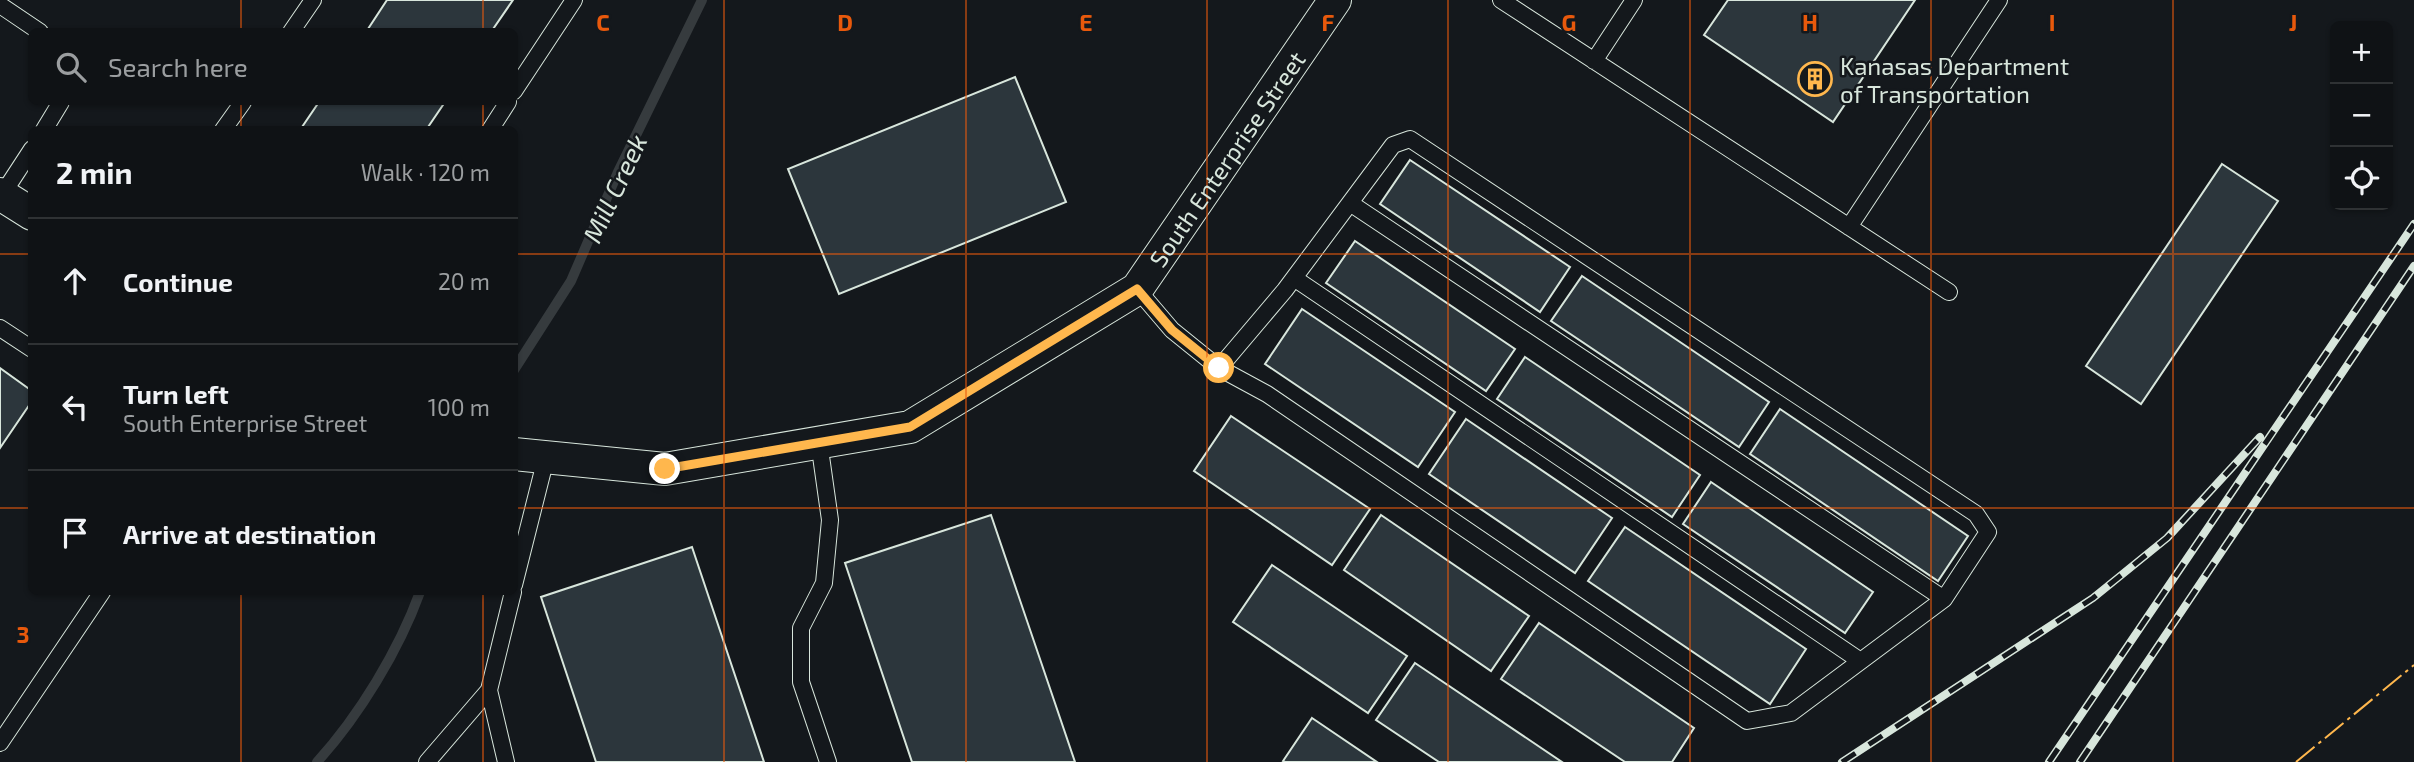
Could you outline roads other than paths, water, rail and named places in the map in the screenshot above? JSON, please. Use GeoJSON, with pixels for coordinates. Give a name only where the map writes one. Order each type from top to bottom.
{"type":"FeatureCollection","features":[{"type":"Feature","properties":{"kind":"street","name":"South Enterprise Street"},"geometry":{"type":"LineString","coordinates":[[518,454],[665,469],[910,427],[1137,289],[1335,0]]}},
{"type":"Feature","properties":{"kind":"street"},"geometry":{"type":"LineString","coordinates":[[1,195],[28,212]]}},
{"type":"Feature","properties":{"kind":"lane"},"geometry":{"type":"LineString","coordinates":[[294,28],[313,0]]}},
{"type":"Feature","properties":{"kind":"lane"},"geometry":{"type":"LineString","coordinates":[[518,85],[574,0]]}},
{"type":"Feature","properties":{"kind":"lane"},"geometry":{"type":"LineString","coordinates":[[1594,61],[1634,0]]}},
{"type":"Feature","properties":{"kind":"lane"},"geometry":{"type":"LineString","coordinates":[[1849,227],[1999,0]]}},
{"type":"Feature","properties":{"kind":"lane"},"geometry":{"type":"LineString","coordinates":[[1508,2],[1949,292]]}},
{"type":"Feature","properties":{"kind":"lane"},"geometry":{"type":"LineString","coordinates":[[0,5],[34,28]]}},
{"type":"Feature","properties":{"kind":"lane"},"geometry":{"type":"LineString","coordinates":[[46,126],[59,105]]}},
{"type":"Feature","properties":{"kind":"lane"},"geometry":{"type":"LineString","coordinates":[[226,126],[241,105]]}},
{"type":"Feature","properties":{"kind":"lane"},"geometry":{"type":"LineString","coordinates":[[492,126],[506,105]]}},
{"type":"Feature","properties":{"kind":"lane"},"geometry":{"type":"LineString","coordinates":[[1137,289],[1172,330],[1219,368],[1267,394],[1747,721],[1791,712],[1944,599],[1989,531],[1976,514],[1409,139],[1393,145],[1294,278],[1219,368]]}},
{"type":"Feature","properties":{"kind":"lane"},"geometry":{"type":"LineString","coordinates":[[1,195],[28,155]]}},
{"type":"Feature","properties":{"kind":"lane"},"geometry":{"type":"LineString","coordinates":[[1350,203],[1944,599]]}},
{"type":"Feature","properties":{"kind":"lane"},"geometry":{"type":"LineString","coordinates":[[1294,278],[1859,660]]}},
{"type":"Feature","properties":{"kind":"lane"},"geometry":{"type":"LineString","coordinates":[[0,328],[28,346]]}},
{"type":"Feature","properties":{"kind":"lane"},"geometry":{"type":"LineString","coordinates":[[819,442],[830,520],[824,583],[801,628],[801,682],[828,762]]}},
{"type":"Feature","properties":{"kind":"lane"},"geometry":{"type":"LineString","coordinates":[[518,569],[546,458]]}},
{"type":"Feature","properties":{"kind":"lane"},"geometry":{"type":"LineString","coordinates":[[0,743],[100,595]]}},
{"type":"Feature","properties":{"kind":"lane"},"geometry":{"type":"LineString","coordinates":[[427,762],[489,690],[512,595]]}},
{"type":"Feature","properties":{"kind":"lane"},"geometry":{"type":"LineString","coordinates":[[489,690],[506,762]]}},
{"type":"Feature","properties":{"kind":"waterway","name":"Mill Creek"},"geometry":{"type":"LineString","coordinates":[[518,364],[571,281],[618,172],[702,0]]}},
{"type":"Feature","properties":{"kind":"waterway","name":"Mill Creek"},"geometry":{"type":"LineString","coordinates":[[317,762],[348,724],[376,682],[401,637],[419,595]]}},
{"type":"Feature","properties":{"kind":"railway"},"geometry":{"type":"LineString","coordinates":[[2049,762],[2414,224]]}},
{"type":"Feature","properties":{"kind":"railway"},"geometry":{"type":"LineString","coordinates":[[2080,762],[2414,266]]}},
{"type":"Feature","properties":{"kind":"railway"},"geometry":{"type":"LineString","coordinates":[[1842,762],[2093,598],[2167,538],[2260,437]]}},
{"type":"Feature","properties":{"kind":"place","name":"Kanasas Department of Transportation"},"geometry":{"type":"Point","coordinates":[1815,79]}}]}
